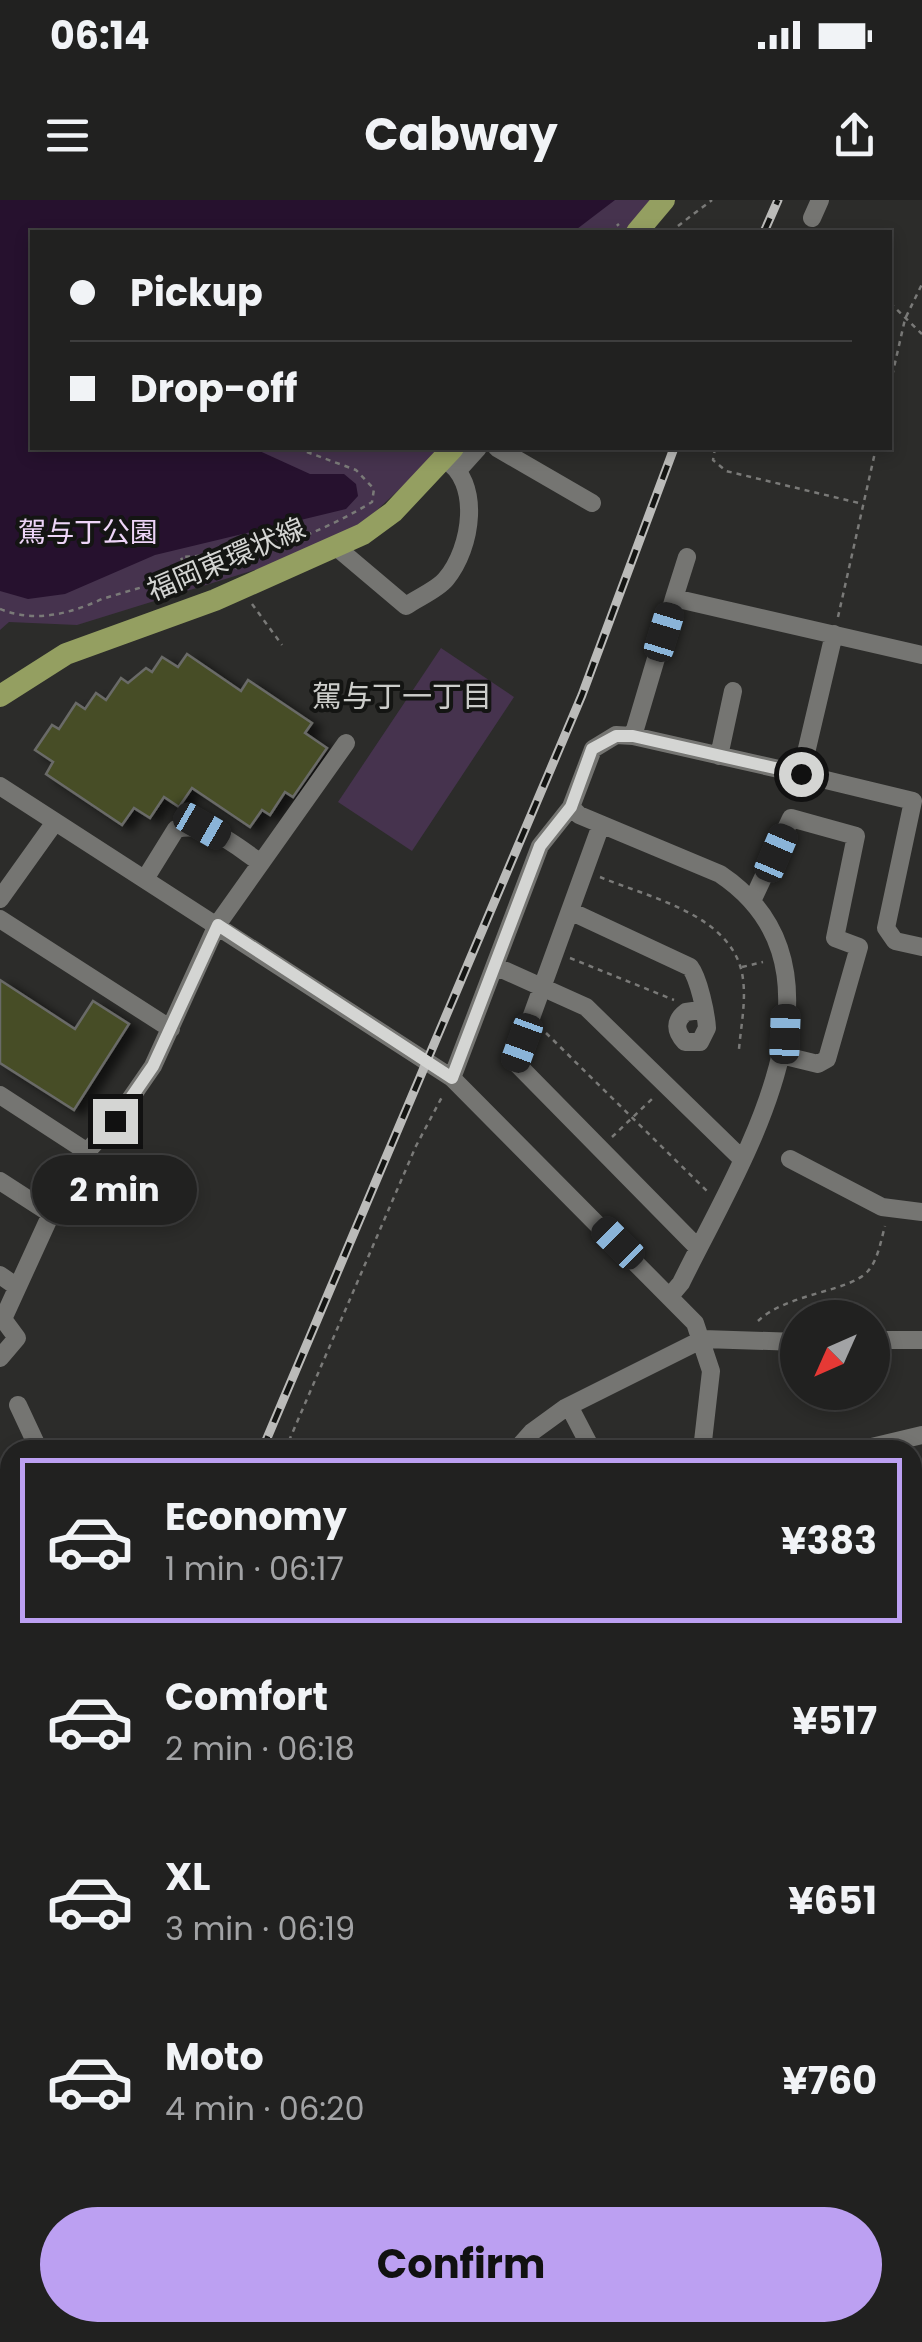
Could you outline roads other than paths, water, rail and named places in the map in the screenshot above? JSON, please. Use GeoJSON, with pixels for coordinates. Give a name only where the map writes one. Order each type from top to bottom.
{"type":"FeatureCollection","features":[{"type":"Feature","properties":{"kind":"main road"},"geometry":{"type":"LineString","coordinates":[[639,230],[664,200]]}},
{"type":"Feature","properties":{"kind":"main road","name":"福岡東環状線"},"geometry":{"type":"LineString","coordinates":[[0,696],[66,654],[214,600],[335,546],[393,512],[452,458]]}},
{"type":"Feature","properties":{"kind":"street"},"geometry":{"type":"LineString","coordinates":[[812,218],[820,200]]}},
{"type":"Feature","properties":{"kind":"street"},"geometry":{"type":"LineString","coordinates":[[500,450],[592,502]]}},
{"type":"Feature","properties":{"kind":"street"},"geometry":{"type":"LineString","coordinates":[[335,546],[406,606],[446,580],[467,534],[468,487],[452,458]]}},
{"type":"Feature","properties":{"kind":"street"},"geometry":{"type":"LineString","coordinates":[[633,736],[687,556]]}},
{"type":"Feature","properties":{"kind":"street"},"geometry":{"type":"LineString","coordinates":[[674,598],[922,655]]}},
{"type":"Feature","properties":{"kind":"street"},"geometry":{"type":"LineString","coordinates":[[801,774],[834,634]]}},
{"type":"Feature","properties":{"kind":"street"},"geometry":{"type":"LineString","coordinates":[[719,756],[733,691]]}},
{"type":"Feature","properties":{"kind":"street"},"geometry":{"type":"LineString","coordinates":[[452,1078],[540,846],[571,807],[592,749],[616,736],[633,736],[914,800],[886,928],[895,941],[922,947]]}},
{"type":"Feature","properties":{"kind":"street"},"geometry":{"type":"LineString","coordinates":[[0,1358],[17,1338],[3,1319],[72,1168],[90,1153],[153,1066],[218,925],[346,743]]}},
{"type":"Feature","properties":{"kind":"street"},"geometry":{"type":"LineString","coordinates":[[0,786],[452,1078],[695,1322],[710,1371],[703,1440]]}},
{"type":"Feature","properties":{"kind":"street"},"geometry":{"type":"LineString","coordinates":[[571,807],[601,825],[720,874],[753,899],[772,926],[782,956],[786,996],[781,1055],[772,1095],[698,1248],[670,1296]]}},
{"type":"Feature","properties":{"kind":"street"},"geometry":{"type":"LineString","coordinates":[[753,899],[791,818],[856,836],[834,938],[858,947],[827,1058],[818,1064],[781,1055]]}},
{"type":"Feature","properties":{"kind":"street"},"geometry":{"type":"LineString","coordinates":[[0,899],[55,822]]}},
{"type":"Feature","properties":{"kind":"street"},"geometry":{"type":"LineString","coordinates":[[601,825],[515,1062],[698,1248]]}},
{"type":"Feature","properties":{"kind":"street"},"geometry":{"type":"LineString","coordinates":[[144,878],[176,829],[190,826],[202,826],[261,864]]}},
{"type":"Feature","properties":{"kind":"street"},"geometry":{"type":"LineString","coordinates":[[570,911],[685,962],[698,982],[700,1010]]}},
{"type":"Feature","properties":{"kind":"street"},"geometry":{"type":"LineString","coordinates":[[0,919],[172,1030]]}},
{"type":"Feature","properties":{"kind":"street"},"geometry":{"type":"LineString","coordinates":[[495,966],[586,1007],[741,1158]]}},
{"type":"Feature","properties":{"kind":"street"},"geometry":{"type":"LineString","coordinates":[[0,1095],[90,1153]]}},
{"type":"Feature","properties":{"kind":"street"},"geometry":{"type":"LineString","coordinates":[[790,1159],[889,1209],[922,1212]]}},
{"type":"Feature","properties":{"kind":"street"},"geometry":{"type":"LineString","coordinates":[[0,1184],[50,1217]]}},
{"type":"Feature","properties":{"kind":"street"},"geometry":{"type":"LineString","coordinates":[[0,1275],[17,1287]]}},
{"type":"Feature","properties":{"kind":"street"},"geometry":{"type":"LineString","coordinates":[[532,1440],[569,1406],[703,1339],[780,1342]]}},
{"type":"Feature","properties":{"kind":"street"},"geometry":{"type":"LineString","coordinates":[[890,1340],[922,1340]]}},
{"type":"Feature","properties":{"kind":"street"},"geometry":{"type":"LineString","coordinates":[[18,1405],[35,1440]]}},
{"type":"Feature","properties":{"kind":"street"},"geometry":{"type":"LineString","coordinates":[[569,1406],[587,1440]]}},
{"type":"Feature","properties":{"kind":"railway"},"geometry":{"type":"LineString","coordinates":[[765,230],[778,200]]}},
{"type":"Feature","properties":{"kind":"railway"},"geometry":{"type":"LineString","coordinates":[[266,1440],[582,695],[673,450]]}},
{"type":"Feature","properties":{"kind":"district","name":"駕与丁一丁目"},"geometry":{"type":"Point","coordinates":[402,697]}},
{"type":"Feature","properties":{"kind":"park label","name":"駕与丁公園"},"geometry":{"type":"Point","coordinates":[88,532]}}]}
